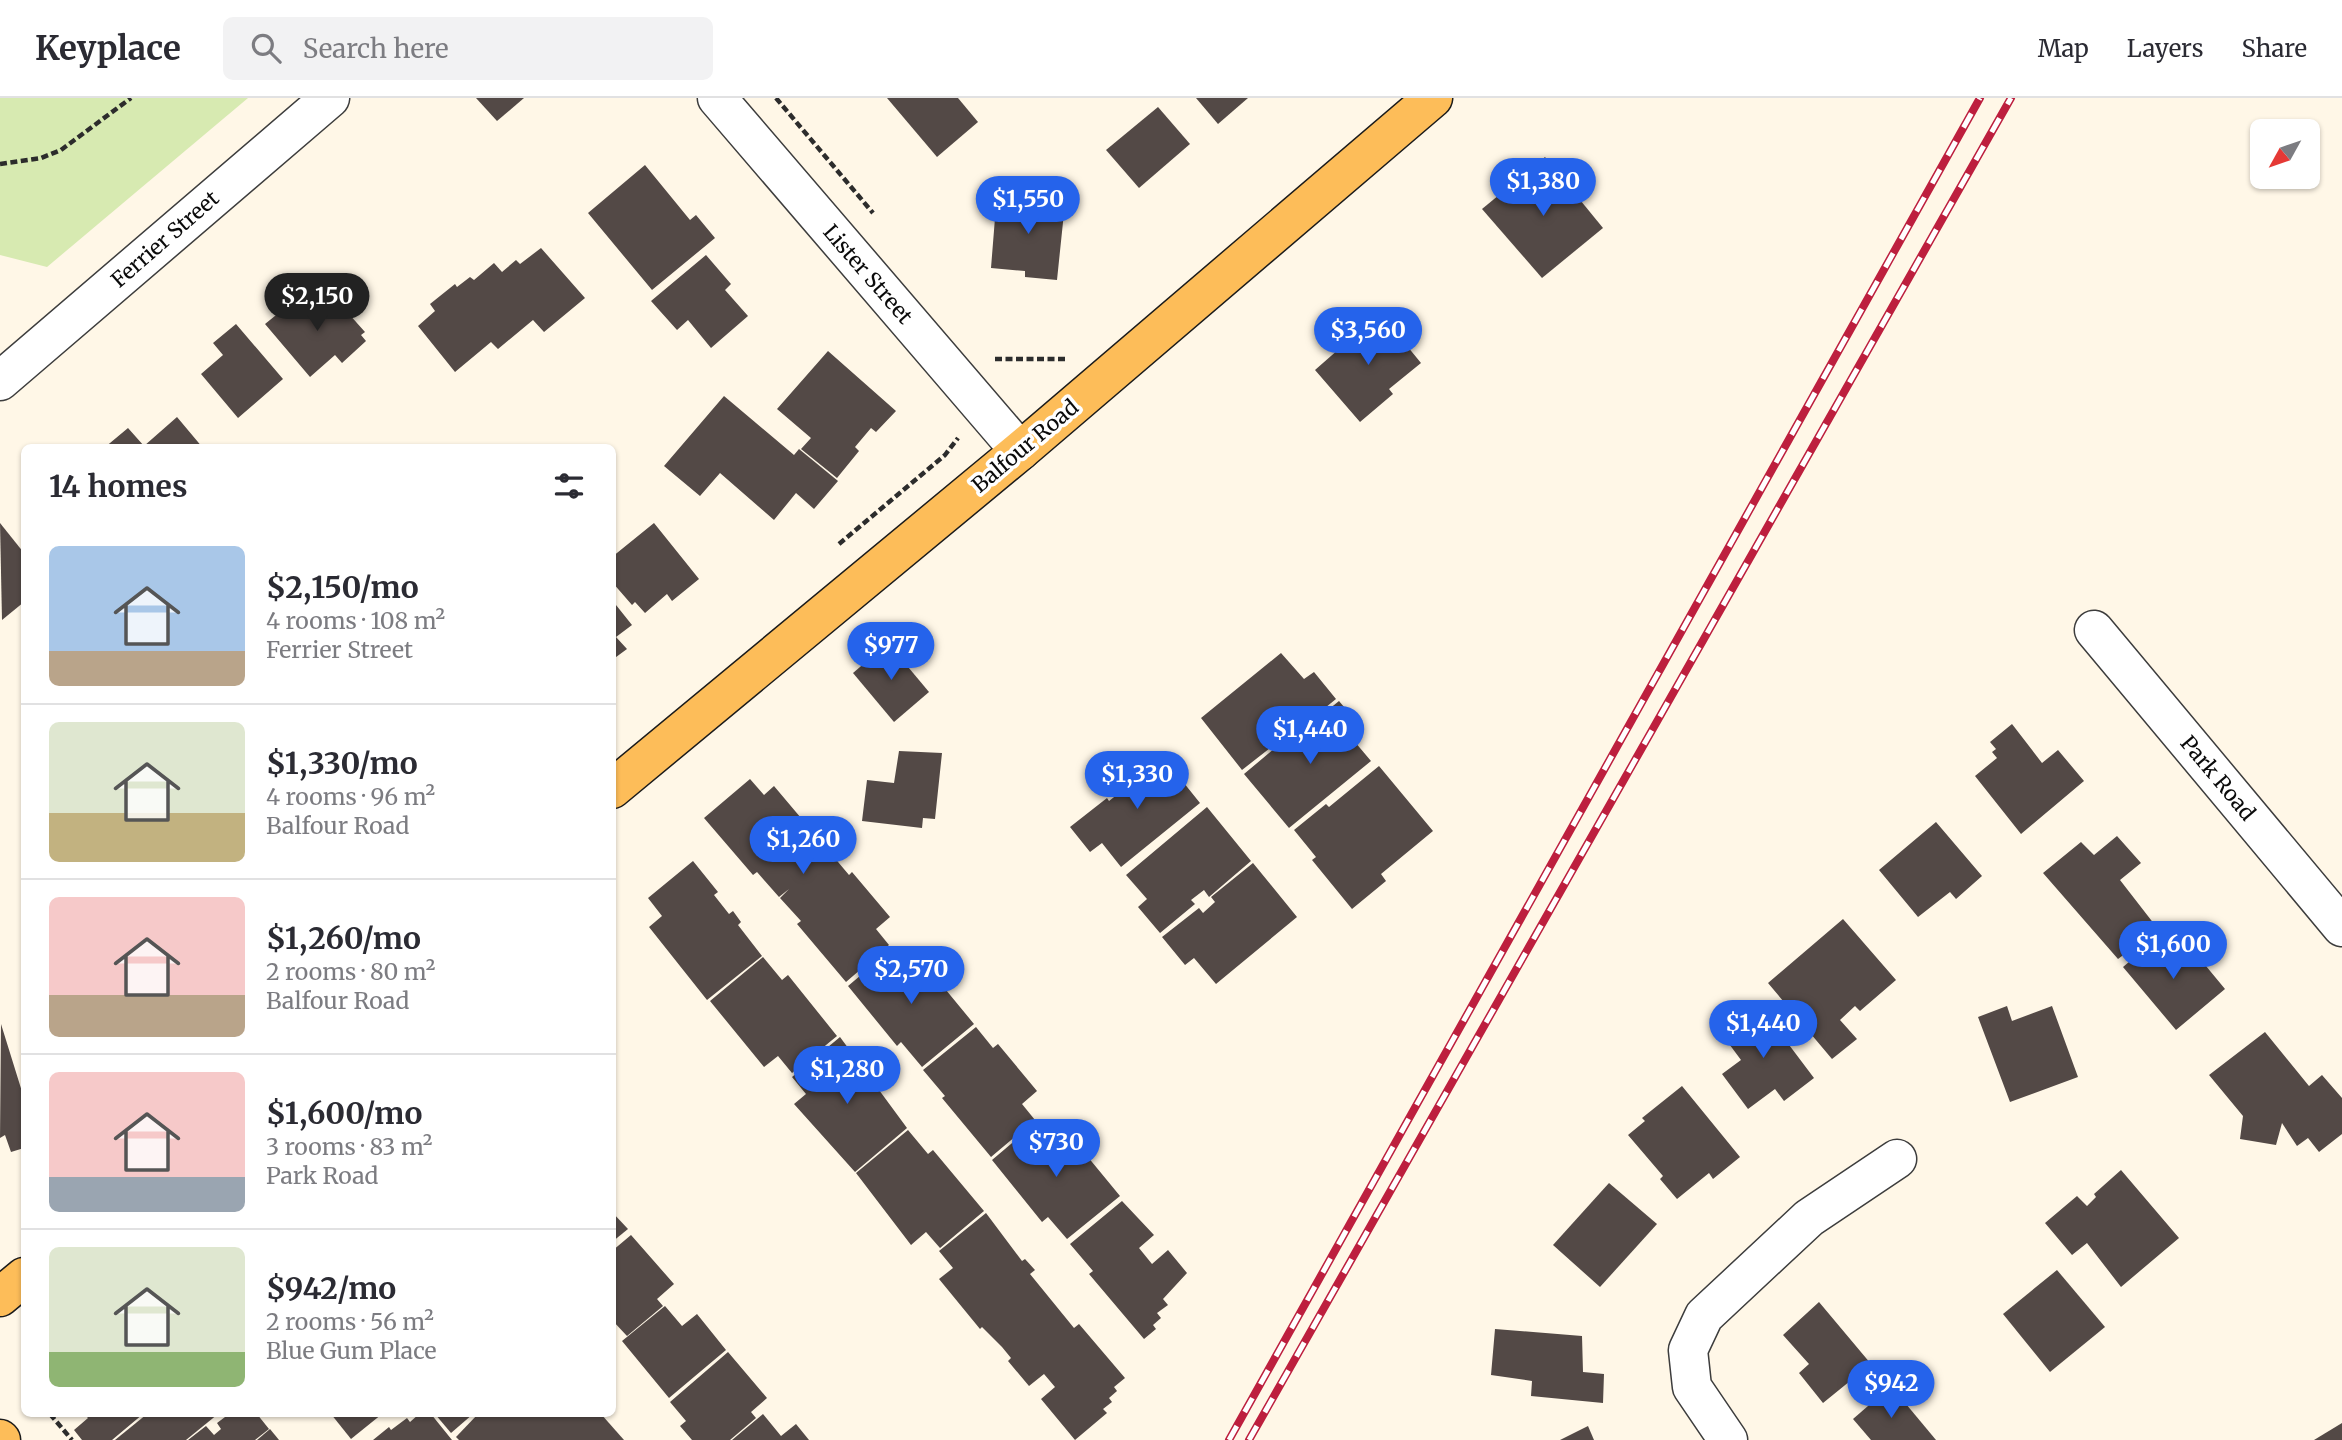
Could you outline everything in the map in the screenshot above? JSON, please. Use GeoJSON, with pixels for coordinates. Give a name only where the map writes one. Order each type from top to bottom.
{"type":"FeatureCollection","features":[{"type":"Feature","properties":{"kind":"main road","name":"Balfour Road"},"geometry":{"type":"LineString","coordinates":[[616,786],[1020,451],[1433,98]]}},
{"type":"Feature","properties":{"kind":"main road"},"geometry":{"type":"LineString","coordinates":[[0,1297],[21,1280]]}},
{"type":"Feature","properties":{"kind":"street","name":"Ferrier Street"},"geometry":{"type":"LineString","coordinates":[[3,371],[330,98]]}},
{"type":"Feature","properties":{"kind":"street","name":"Lister Street"},"geometry":{"type":"LineString","coordinates":[[716,98],[1020,451]]}},
{"type":"Feature","properties":{"kind":"street","name":"Park Road"},"geometry":{"type":"LineString","coordinates":[[2094,630],[2342,926]]}},
{"type":"Feature","properties":{"kind":"street"},"geometry":{"type":"LineString","coordinates":[[1728,1440],[1692,1387],[1688,1350],[1704,1316],[1809,1218],[1897,1159]]}},
{"type":"Feature","properties":{"kind":"path"},"geometry":{"type":"LineString","coordinates":[[0,164],[41,158],[61,150],[131,98]]}},
{"type":"Feature","properties":{"kind":"path"},"geometry":{"type":"LineString","coordinates":[[776,98],[882,224]]}},
{"type":"Feature","properties":{"kind":"path"},"geometry":{"type":"LineString","coordinates":[[988,350],[997,361],[1080,358]]}},
{"type":"Feature","properties":{"kind":"path"},"geometry":{"type":"LineString","coordinates":[[830,552],[945,455],[983,408]]}},
{"type":"Feature","properties":{"kind":"path"},"geometry":{"type":"LineString","coordinates":[[53,1417],[72,1440]]}},
{"type":"Feature","properties":{"kind":"green space"},"geometry":{"type":"Polygon","coordinates":[[[0,98],[248,98],[47,267],[0,255],[0,98]]]}},
{"type":"Feature","properties":{"kind":"building"},"geometry":{"type":"Polygon","coordinates":[[[476,98],[524,98],[497,121],[476,98]]]}},
{"type":"Feature","properties":{"kind":"building"},"geometry":{"type":"Polygon","coordinates":[[[887,98],[958,98],[978,122],[937,157],[887,98]]]}},
{"type":"Feature","properties":{"kind":"building"},"geometry":{"type":"Polygon","coordinates":[[[1196,98],[1248,98],[1218,124],[1196,98]]]}},
{"type":"Feature","properties":{"kind":"building"},"geometry":{"type":"Polygon","coordinates":[[[1158,107],[1190,144],[1139,188],[1106,150],[1158,107]]]}},
{"type":"Feature","properties":{"kind":"building"},"geometry":{"type":"Polygon","coordinates":[[[1545,157],[1603,228],[1542,278],[1482,209],[1545,157]]]}},
{"type":"Feature","properties":{"kind":"building"},"geometry":{"type":"Polygon","coordinates":[[[645,165],[690,220],[696,215],[715,238],[652,290],[588,213],[645,165]]]}},
{"type":"Feature","properties":{"kind":"building"},"geometry":{"type":"Polygon","coordinates":[[[997,193],[1065,203],[1057,280],[1025,277],[1025,271],[991,268],[997,193]]]}},
{"type":"Feature","properties":{"kind":"building"},"geometry":{"type":"Polygon","coordinates":[[[541,248],[585,298],[544,332],[533,320],[498,349],[491,342],[455,372],[418,326],[435,311],[430,304],[455,284],[457,287],[470,277],[474,280],[494,263],[502,272],[516,260],[520,264],[541,248]]]}},
{"type":"Feature","properties":{"kind":"building"},"geometry":{"type":"Polygon","coordinates":[[[706,255],[731,284],[725,290],[748,316],[711,348],[688,320],[677,330],[651,301],[706,255]]]}},
{"type":"Feature","properties":{"kind":"building"},"geometry":{"type":"Polygon","coordinates":[[[331,294],[365,332],[361,335],[366,341],[342,363],[335,355],[310,377],[265,324],[296,299],[308,313],[331,294]]]}},
{"type":"Feature","properties":{"kind":"building"},"geometry":{"type":"Polygon","coordinates":[[[1380,313],[1421,363],[1389,389],[1393,394],[1360,422],[1315,370],[1380,313]]]}},
{"type":"Feature","properties":{"kind":"building"},"geometry":{"type":"Polygon","coordinates":[[[236,324],[283,379],[238,418],[201,374],[223,355],[213,343],[236,324]]]}},
{"type":"Feature","properties":{"kind":"building"},"geometry":{"type":"Polygon","coordinates":[[[828,351],[896,411],[876,432],[871,428],[855,447],[859,451],[837,478],[801,449],[811,438],[777,409],[828,351]]]}},
{"type":"Feature","properties":{"kind":"building"},"geometry":{"type":"Polygon","coordinates":[[[724,396],[794,455],[799,449],[838,481],[814,509],[796,493],[774,520],[720,473],[700,496],[664,466],[724,396]]]}},
{"type":"Feature","properties":{"kind":"building"},"geometry":{"type":"Polygon","coordinates":[[[177,417],[200,444],[146,444],[177,417]]]}},
{"type":"Feature","properties":{"kind":"building"},"geometry":{"type":"Polygon","coordinates":[[[128,428],[142,444],[109,444],[128,428]]]}},
{"type":"Feature","properties":{"kind":"building"},"geometry":{"type":"Polygon","coordinates":[[[0,523],[21,549],[21,604],[2,620],[0,523]]]}},
{"type":"Feature","properties":{"kind":"building"},"geometry":{"type":"Polygon","coordinates":[[[654,523],[699,579],[672,601],[667,594],[645,613],[635,602],[632,605],[616,587],[616,554],[654,523]]]}},
{"type":"Feature","properties":{"kind":"building"},"geometry":{"type":"Polygon","coordinates":[[[616,605],[632,625],[616,637],[616,605]]]}},
{"type":"Feature","properties":{"kind":"building"},"geometry":{"type":"Polygon","coordinates":[[[616,637],[627,649],[616,657],[616,637]]]}},
{"type":"Feature","properties":{"kind":"building"},"geometry":{"type":"Polygon","coordinates":[[[888,643],[929,692],[894,722],[853,673],[888,643]]]}},
{"type":"Feature","properties":{"kind":"building"},"geometry":{"type":"Polygon","coordinates":[[[1281,653],[1304,679],[1314,672],[1336,699],[1299,729],[1294,723],[1281,734],[1284,737],[1242,770],[1201,718],[1281,653]]]}},
{"type":"Feature","properties":{"kind":"building"},"geometry":{"type":"Polygon","coordinates":[[[1339,701],[1360,726],[1349,735],[1371,761],[1289,828],[1244,774],[1287,738],[1292,744],[1305,734],[1302,731],[1339,701]]]}},
{"type":"Feature","properties":{"kind":"building"},"geometry":{"type":"Polygon","coordinates":[[[2012,724],[2042,763],[2058,750],[2084,781],[2021,834],[1975,776],[1997,758],[1992,752],[1996,749],[1990,742],[2012,724]]]}},
{"type":"Feature","properties":{"kind":"building"},"geometry":{"type":"Polygon","coordinates":[[[899,751],[942,753],[935,819],[923,818],[922,828],[862,821],[867,780],[894,783],[899,751]]]}},
{"type":"Feature","properties":{"kind":"building"},"geometry":{"type":"Polygon","coordinates":[[[1159,752],[1200,803],[1121,867],[1102,843],[1090,852],[1070,827],[1107,798],[1109,801],[1123,790],[1118,784],[1159,752]]]}},
{"type":"Feature","properties":{"kind":"building"},"geometry":{"type":"Polygon","coordinates":[[[1379,766],[1433,831],[1381,874],[1386,881],[1352,909],[1312,860],[1316,857],[1294,830],[1326,804],[1329,807],[1379,766]]]}},
{"type":"Feature","properties":{"kind":"building"},"geometry":{"type":"Polygon","coordinates":[[[750,779],[764,795],[774,786],[849,875],[852,872],[890,917],[876,929],[889,945],[846,982],[797,924],[801,921],[780,898],[789,889],[779,897],[757,872],[753,875],[704,818],[750,779]]]}},
{"type":"Feature","properties":{"kind":"building"},"geometry":{"type":"Polygon","coordinates":[[[1207,807],[1251,861],[1209,897],[1204,890],[1191,900],[1195,904],[1160,933],[1138,907],[1147,899],[1126,875],[1207,807]]]}},
{"type":"Feature","properties":{"kind":"building"},"geometry":{"type":"Polygon","coordinates":[[[1936,822],[1982,876],[1956,899],[1950,892],[1918,917],[1879,870],[1936,822]]]}},
{"type":"Feature","properties":{"kind":"building"},"geometry":{"type":"Polygon","coordinates":[[[2117,836],[2141,863],[2120,880],[2158,929],[2118,959],[2043,873],[2081,842],[2094,855],[2117,836]]]}},
{"type":"Feature","properties":{"kind":"building"},"geometry":{"type":"Polygon","coordinates":[[[693,861],[718,892],[714,895],[729,914],[733,911],[741,922],[738,925],[762,956],[707,1000],[649,927],[662,916],[648,898],[693,861]]]}},
{"type":"Feature","properties":{"kind":"building"},"geometry":{"type":"Polygon","coordinates":[[[1253,863],[1297,917],[1216,984],[1194,958],[1185,965],[1162,937],[1199,908],[1203,913],[1215,902],[1211,897],[1253,863]]]}},
{"type":"Feature","properties":{"kind":"building"},"geometry":{"type":"Polygon","coordinates":[[[1843,919],[1896,980],[1860,1011],[1855,1006],[1840,1020],[1857,1039],[1832,1059],[1768,983],[1843,919]]]}},
{"type":"Feature","properties":{"kind":"building"},"geometry":{"type":"Polygon","coordinates":[[[2162,934],[2180,955],[2185,950],[2196,964],[2201,960],[2225,989],[2176,1030],[2123,967],[2162,934]]]}},
{"type":"Feature","properties":{"kind":"building"},"geometry":{"type":"Polygon","coordinates":[[[892,949],[906,966],[918,956],[974,1024],[922,1067],[901,1042],[897,1046],[848,986],[892,949]]]}},
{"type":"Feature","properties":{"kind":"building"},"geometry":{"type":"Polygon","coordinates":[[[763,957],[782,980],[788,975],[837,1036],[792,1073],[778,1056],[764,1067],[710,1001],[763,957]]]}},
{"type":"Feature","properties":{"kind":"building"},"geometry":{"type":"Polygon","coordinates":[[[1759,1005],[1814,1078],[1784,1101],[1775,1089],[1748,1109],[1722,1074],[1741,1060],[1721,1033],[1759,1005]]]}},
{"type":"Feature","properties":{"kind":"building"},"geometry":{"type":"Polygon","coordinates":[[[2007,1006],[2012,1021],[2052,1006],[2078,1077],[2010,1102],[1978,1017],[2007,1006]]]}},
{"type":"Feature","properties":{"kind":"building"},"geometry":{"type":"Polygon","coordinates":[[[1,1024],[21,1088],[21,1149],[11,1152],[5,1135],[0,1138],[1,1024]]]}},
{"type":"Feature","properties":{"kind":"building"},"geometry":{"type":"Polygon","coordinates":[[[976,1027],[993,1048],[998,1044],[1037,1091],[1022,1104],[1035,1120],[991,1157],[942,1098],[945,1096],[923,1070],[976,1027]]]}},
{"type":"Feature","properties":{"kind":"building"},"geometry":{"type":"Polygon","coordinates":[[[2265,1032],[2309,1086],[2322,1075],[2342,1098],[2342,1134],[2319,1152],[2308,1138],[2297,1146],[2282,1123],[2276,1145],[2240,1139],[2243,1116],[2209,1075],[2265,1032]]]}},
{"type":"Feature","properties":{"kind":"building"},"geometry":{"type":"Polygon","coordinates":[[[840,1037],[907,1128],[855,1172],[794,1104],[806,1094],[792,1077],[840,1037]]]}},
{"type":"Feature","properties":{"kind":"building"},"geometry":{"type":"Polygon","coordinates":[[[1682,1086],[1740,1157],[1713,1179],[1709,1173],[1677,1199],[1660,1179],[1663,1176],[1628,1135],[1645,1121],[1642,1118],[1682,1086]]]}},
{"type":"Feature","properties":{"kind":"building"},"geometry":{"type":"Polygon","coordinates":[[[1038,1121],[1052,1138],[1064,1128],[1120,1196],[1067,1239],[1048,1217],[1042,1222],[992,1160],[1038,1121]]]}},
{"type":"Feature","properties":{"kind":"building"},"geometry":{"type":"Polygon","coordinates":[[[908,1130],[928,1154],[933,1150],[984,1211],[940,1248],[926,1232],[911,1245],[856,1173],[908,1130]]]}},
{"type":"Feature","properties":{"kind":"building"},"geometry":{"type":"Polygon","coordinates":[[[2121,1170],[2179,1238],[2121,1287],[2087,1243],[2072,1255],[2045,1223],[2077,1196],[2087,1206],[2096,1197],[2094,1194],[2121,1170]]]}},
{"type":"Feature","properties":{"kind":"building"},"geometry":{"type":"Polygon","coordinates":[[[1609,1183],[1657,1224],[1600,1287],[1553,1245],[1609,1183]]]}},
{"type":"Feature","properties":{"kind":"building"},"geometry":{"type":"Polygon","coordinates":[[[1122,1201],[1154,1235],[1139,1248],[1152,1264],[1168,1250],[1187,1273],[1163,1299],[1168,1305],[1157,1313],[1161,1318],[1153,1325],[1156,1329],[1144,1339],[1089,1274],[1093,1271],[1070,1244],[1122,1201]]]}},
{"type":"Feature","properties":{"kind":"building"},"geometry":{"type":"Polygon","coordinates":[[[986,1213],[1022,1261],[1025,1259],[1035,1270],[1030,1274],[1074,1328],[1079,1324],[1125,1378],[1114,1387],[1117,1391],[1109,1398],[1112,1402],[1103,1409],[1107,1413],[1075,1440],[1041,1399],[1055,1387],[1044,1374],[1029,1386],[1008,1361],[1011,1358],[1002,1347],[982,1327],[980,1329],[939,1279],[953,1268],[939,1251],[986,1213]]]}},
{"type":"Feature","properties":{"kind":"building"},"geometry":{"type":"Polygon","coordinates":[[[616,1216],[628,1229],[616,1239],[616,1216]]]}},
{"type":"Feature","properties":{"kind":"building"},"geometry":{"type":"Polygon","coordinates":[[[631,1235],[674,1284],[657,1299],[663,1306],[627,1336],[616,1324],[616,1248],[631,1235]]]}},
{"type":"Feature","properties":{"kind":"building"},"geometry":{"type":"Polygon","coordinates":[[[2057,1270],[2105,1327],[2050,1372],[2003,1314],[2057,1270]]]}},
{"type":"Feature","properties":{"kind":"building"},"geometry":{"type":"Polygon","coordinates":[[[1819,1302],[1871,1364],[1823,1403],[1799,1373],[1809,1364],[1783,1335],[1819,1302]]]}},
{"type":"Feature","properties":{"kind":"building"},"geometry":{"type":"Polygon","coordinates":[[[665,1306],[682,1326],[697,1314],[726,1350],[669,1398],[622,1341],[665,1306]]]}},
{"type":"Feature","properties":{"kind":"building"},"geometry":{"type":"Polygon","coordinates":[[[1495,1329],[1582,1336],[1583,1372],[1604,1374],[1603,1403],[1531,1396],[1532,1381],[1491,1375],[1495,1329]]]}},
{"type":"Feature","properties":{"kind":"building"},"geometry":{"type":"Polygon","coordinates":[[[728,1352],[767,1398],[751,1412],[756,1418],[730,1440],[692,1440],[680,1426],[686,1421],[670,1402],[728,1352]]]}},
{"type":"Feature","properties":{"kind":"building"},"geometry":{"type":"Polygon","coordinates":[[[1891,1386],[1936,1440],[1871,1440],[1853,1419],[1891,1386]]]}},
{"type":"Feature","properties":{"kind":"building"},"geometry":{"type":"Polygon","coordinates":[[[763,1414],[781,1436],[796,1424],[809,1440],[732,1440],[763,1414]]]}},
{"type":"Feature","properties":{"kind":"building"},"geometry":{"type":"Polygon","coordinates":[[[139,1417],[112,1440],[82,1440],[74,1430],[88,1418],[139,1417]]]}},
{"type":"Feature","properties":{"kind":"building"},"geometry":{"type":"Polygon","coordinates":[[[143,1417],[214,1417],[186,1440],[115,1440],[143,1417]]]}},
{"type":"Feature","properties":{"kind":"building"},"geometry":{"type":"Polygon","coordinates":[[[225,1417],[259,1417],[269,1429],[255,1440],[188,1440],[206,1426],[214,1435],[221,1429],[217,1423],[225,1417]]]}},
{"type":"Feature","properties":{"kind":"building"},"geometry":{"type":"Polygon","coordinates":[[[333,1417],[378,1417],[351,1439],[333,1417]]]}},
{"type":"Feature","properties":{"kind":"building"},"geometry":{"type":"Polygon","coordinates":[[[416,1417],[433,1417],[452,1440],[373,1440],[389,1427],[391,1430],[407,1418],[410,1422],[416,1417]]]}},
{"type":"Feature","properties":{"kind":"building"},"geometry":{"type":"Polygon","coordinates":[[[438,1417],[470,1417],[451,1433],[438,1417]]]}},
{"type":"Feature","properties":{"kind":"building"},"geometry":{"type":"Polygon","coordinates":[[[475,1417],[604,1417],[624,1440],[459,1440],[456,1437],[475,1417]]]}},
{"type":"Feature","properties":{"kind":"building"},"geometry":{"type":"Polygon","coordinates":[[[2342,1423],[2342,1440],[2314,1440],[2342,1423]]]}},
{"type":"Feature","properties":{"kind":"building"},"geometry":{"type":"Polygon","coordinates":[[[1588,1426],[1594,1440],[1560,1440],[1588,1426]]]}},
{"type":"Feature","properties":{"kind":"building"},"geometry":{"type":"Polygon","coordinates":[[[270,1429],[279,1440],[257,1440],[270,1429]]]}},
{"type":"Feature","properties":{"kind":"railway"},"geometry":{"type":"LineString","coordinates":[[1229,1440],[1980,98]]}},
{"type":"Feature","properties":{"kind":"railway"},"geometry":{"type":"LineString","coordinates":[[1249,1440],[2011,98]]}}]}
